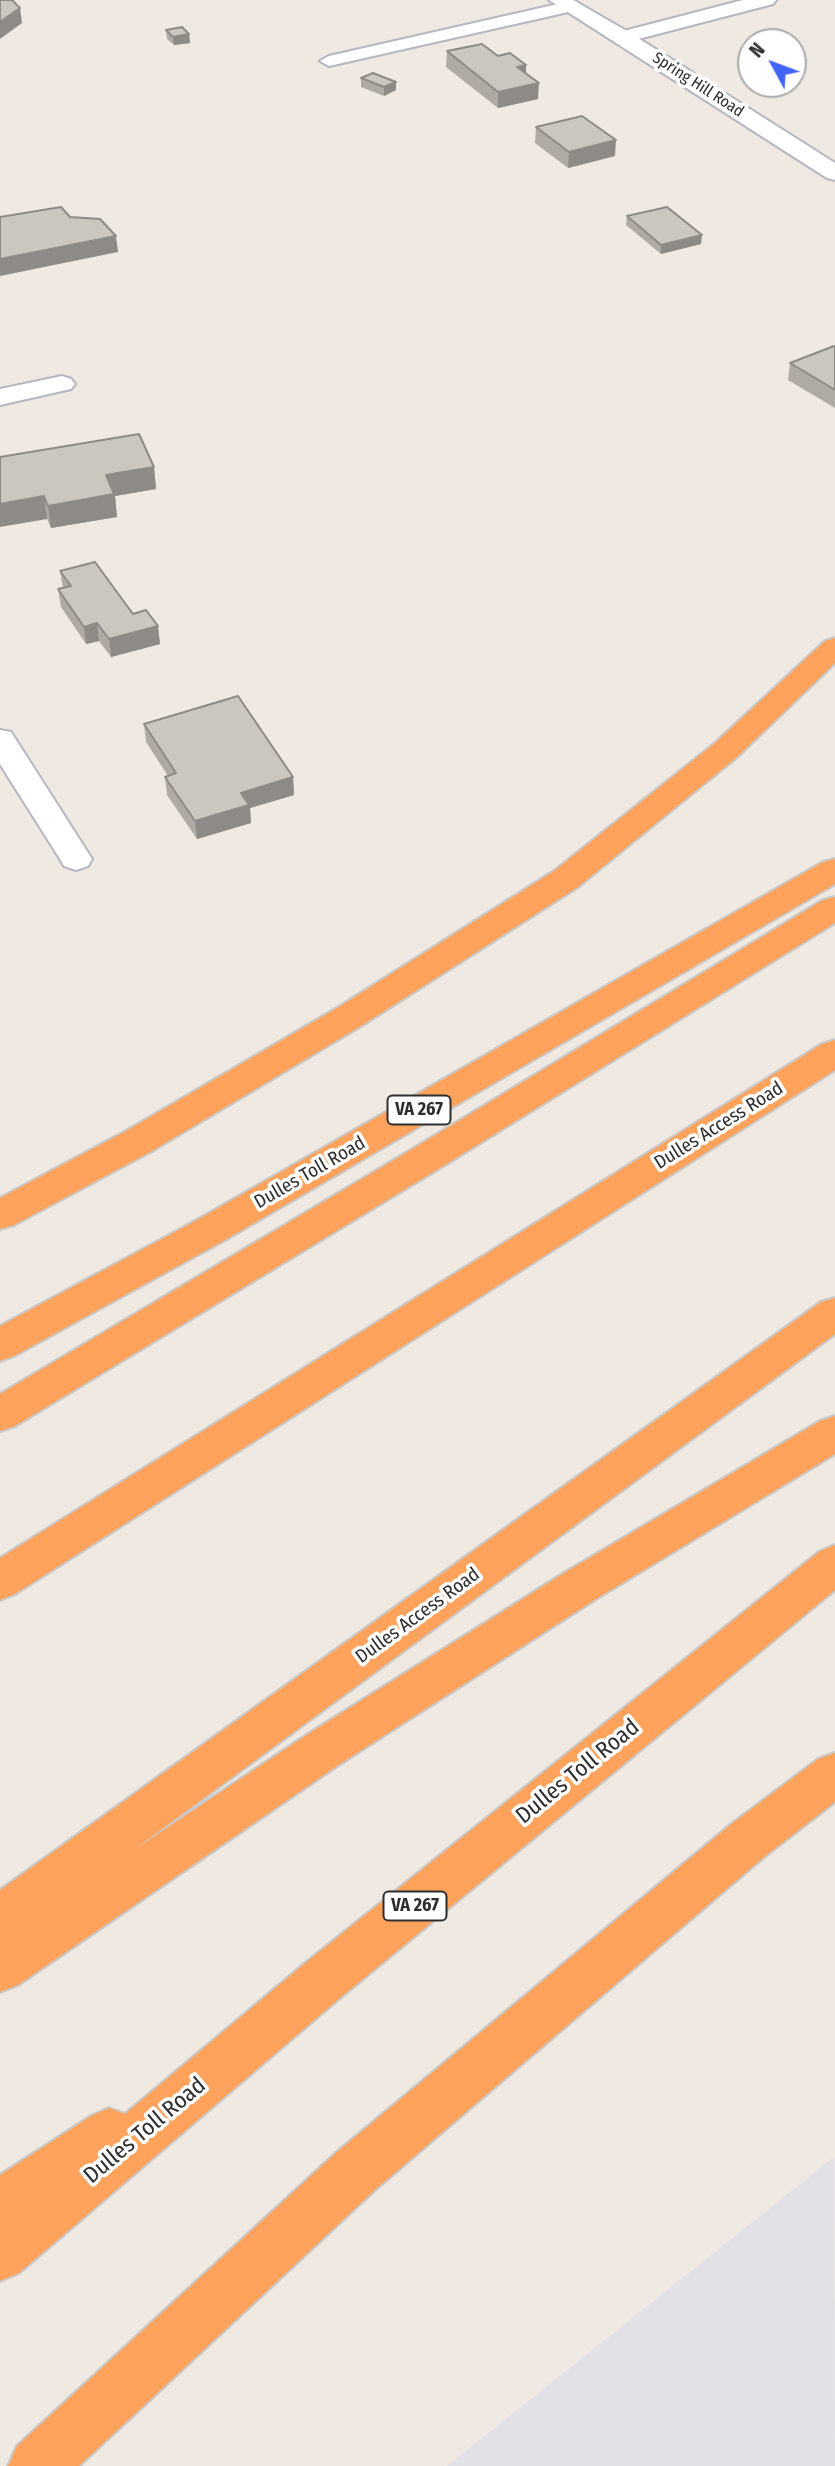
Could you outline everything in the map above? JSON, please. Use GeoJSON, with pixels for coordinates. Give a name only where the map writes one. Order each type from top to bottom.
{"type":"FeatureCollection","features":[{"type":"Feature","properties":{"kind":"highway"},"geometry":{"type":"LineString","coordinates":[[0,1215],[139,1142],[349,1017],[566,878],[726,750],[835,647]]}},
{"type":"Feature","properties":{"kind":"highway","name":"Dulles Toll Road"},"geometry":{"type":"LineString","coordinates":[[0,1345],[211,1230],[835,870]]}},
{"type":"Feature","properties":{"kind":"highway"},"geometry":{"type":"LineString","coordinates":[[0,1413],[427,1158],[835,908]]}},
{"type":"Feature","properties":{"kind":"highway","name":"Dulles Access Road"},"geometry":{"type":"LineString","coordinates":[[0,1581],[835,1054]]}},
{"type":"Feature","properties":{"kind":"highway","name":"Dulles Access Road"},"geometry":{"type":"LineString","coordinates":[[0,1919],[835,1313]]}},
{"type":"Feature","properties":{"kind":"highway"},"geometry":{"type":"LineString","coordinates":[[0,1968],[336,1742],[580,1586],[835,1433]]}},
{"type":"Feature","properties":{"kind":"highway","name":"Dulles Toll Road"},"geometry":{"type":"LineString","coordinates":[[0,2254],[322,1981],[835,1564]]}},
{"type":"Feature","properties":{"kind":"highway"},"geometry":{"type":"LineString","coordinates":[[37,2466],[357,2170],[747,1841],[835,1774]]}},
{"type":"Feature","properties":{"kind":"highway","name":"Dulles Toll Road"},"geometry":{"type":"LineString","coordinates":[[0,2206],[197,2072],[322,1981]]}},
{"type":"Feature","properties":{"kind":"main road"},"geometry":{"type":"LineString","coordinates":[[623,37],[766,0]]}},
{"type":"Feature","properties":{"kind":"main road","name":"Spring Hill Road"},"geometry":{"type":"LineString","coordinates":[[565,3],[623,37],[835,173]]}},
{"type":"Feature","properties":{"kind":"main road"},"geometry":{"type":"LineString","coordinates":[[0,397],[62,384]]}},
{"type":"Feature","properties":{"kind":"main road"},"geometry":{"type":"LineString","coordinates":[[0,739],[76,859]]}},
{"type":"Feature","properties":{"kind":"lane"},"geometry":{"type":"LineString","coordinates":[[329,61],[565,3]]}},
{"type":"Feature","properties":{"kind":"shaded area"},"geometry":{"type":"Polygon","coordinates":[[[834,2157],[835,2466],[447,2466],[834,2157]]]}},
{"type":"Feature","properties":{"kind":"building"},"geometry":{"type":"Polygon","coordinates":[[[0,0],[12,0],[20,8],[0,22],[0,0]]]}},
{"type":"Feature","properties":{"kind":"building"},"geometry":{"type":"Polygon","coordinates":[[[182,27],[189,34],[173,37],[166,30],[182,27]]]}},
{"type":"Feature","properties":{"kind":"building"},"geometry":{"type":"Polygon","coordinates":[[[482,44],[498,56],[510,53],[526,65],[517,67],[539,83],[498,92],[447,51],[482,44]]]}},
{"type":"Feature","properties":{"kind":"building"},"geometry":{"type":"Polygon","coordinates":[[[373,73],[396,82],[384,87],[361,78],[373,73]]]}},
{"type":"Feature","properties":{"kind":"building"},"geometry":{"type":"Polygon","coordinates":[[[582,116],[616,140],[569,152],[536,127],[582,116]]]}},
{"type":"Feature","properties":{"kind":"building"},"geometry":{"type":"Polygon","coordinates":[[[61,207],[70,217],[100,219],[116,236],[0,259],[0,217],[61,207]]]}},
{"type":"Feature","properties":{"kind":"building"},"geometry":{"type":"Polygon","coordinates":[[[667,207],[702,235],[661,245],[627,216],[667,207]]]}},
{"type":"Feature","properties":{"kind":"building"},"geometry":{"type":"Polygon","coordinates":[[[834,346],[835,390],[790,363],[834,346]]]}},
{"type":"Feature","properties":{"kind":"building"},"geometry":{"type":"Polygon","coordinates":[[[139,434],[154,467],[106,475],[114,494],[48,506],[44,496],[0,504],[0,457],[139,434]]]}},
{"type":"Feature","properties":{"kind":"building"},"geometry":{"type":"Polygon","coordinates":[[[95,562],[133,614],[146,610],[158,626],[109,639],[97,623],[84,627],[58,589],[71,586],[60,571],[95,562]]]}},
{"type":"Feature","properties":{"kind":"building"},"geometry":{"type":"Polygon","coordinates":[[[238,696],[293,777],[241,793],[249,805],[195,821],[165,777],[176,773],[144,724],[238,696]]]}}]}
